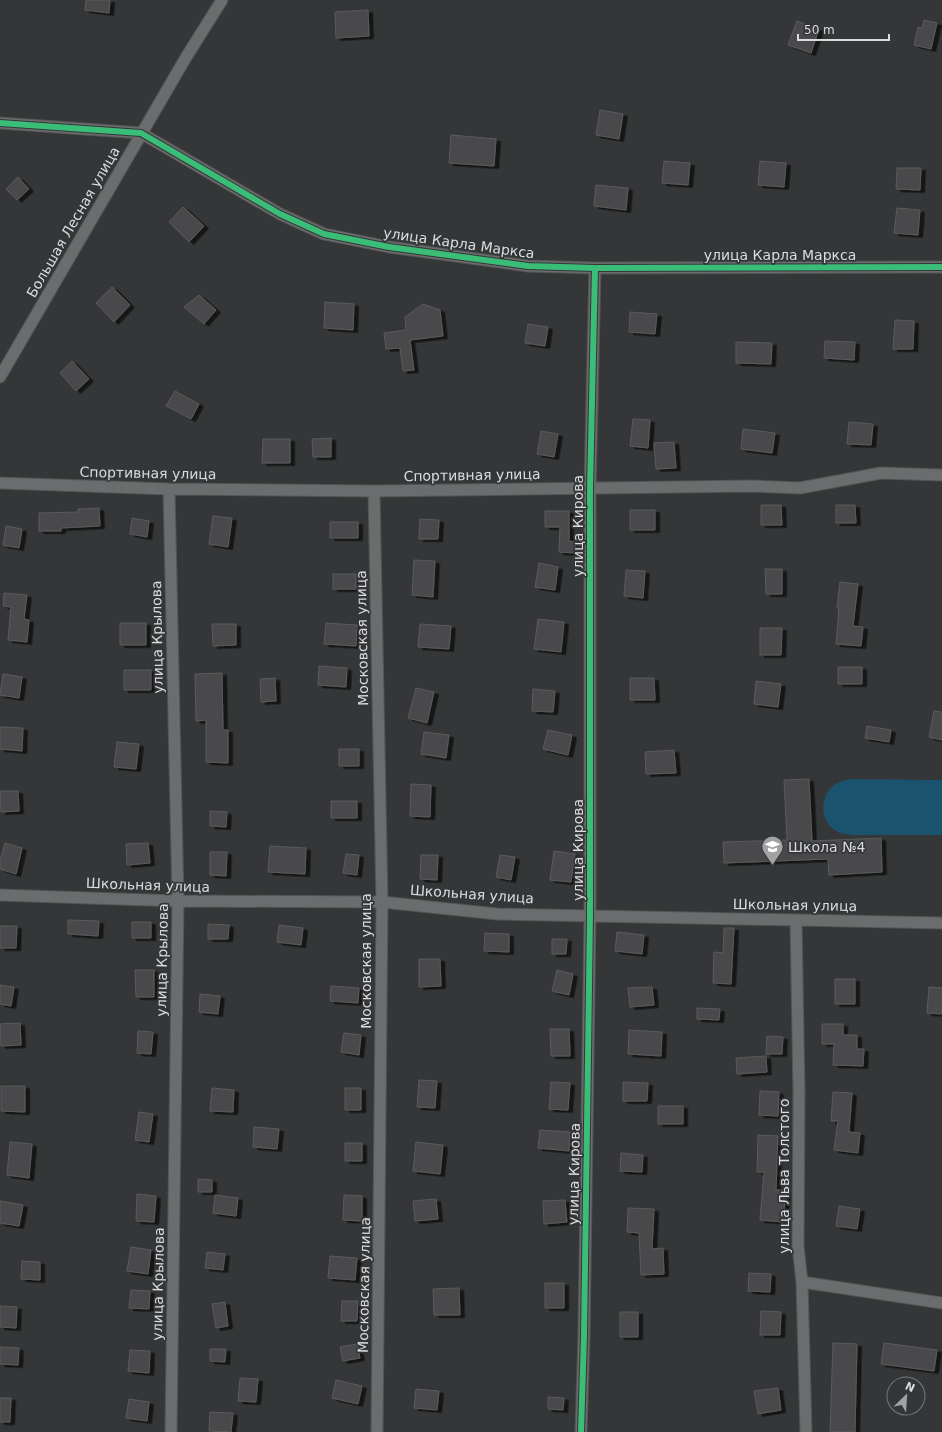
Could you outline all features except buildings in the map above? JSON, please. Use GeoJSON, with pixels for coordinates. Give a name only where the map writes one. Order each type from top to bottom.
{"type":"FeatureCollection","features":[{"type":"Feature","properties":{"kind":"street","name":"Большая Лесная улица"},"geometry":{"type":"LineString","coordinates":[[0,377],[141,133],[222,0]]}},
{"type":"Feature","properties":{"kind":"street","name":"улица Карла Маркса"},"geometry":{"type":"LineString","coordinates":[[0,123],[141,133],[280,214],[324,234],[389,247],[528,266],[595,268],[942,267]]}},
{"type":"Feature","properties":{"kind":"street","name":"улица Кирова"},"geometry":{"type":"LineString","coordinates":[[581,1432],[584,1336],[590,916],[590,489],[595,268]]}},
{"type":"Feature","properties":{"kind":"street","name":"Спортивная улица"},"geometry":{"type":"LineString","coordinates":[[0,483],[169,489],[374,491],[752,486],[800,488],[882,473],[942,475]]}},
{"type":"Feature","properties":{"kind":"street","name":"улица Крылова"},"geometry":{"type":"LineString","coordinates":[[169,489],[178,901],[171,1432]]}},
{"type":"Feature","properties":{"kind":"street","name":"Московская улица"},"geometry":{"type":"LineString","coordinates":[[374,491],[382,902],[377,1432]]}},
{"type":"Feature","properties":{"kind":"street","name":"Школьная улица"},"geometry":{"type":"LineString","coordinates":[[0,895],[178,901],[382,902],[497,914],[942,923]]}},
{"type":"Feature","properties":{"kind":"street","name":"улица Льва Толстого"},"geometry":{"type":"LineString","coordinates":[[796,921],[799,1092],[798,1246],[802,1282],[806,1432]]}},
{"type":"Feature","properties":{"kind":"street"},"geometry":{"type":"LineString","coordinates":[[802,1282],[942,1303]]}},
{"type":"Feature","properties":{"kind":"shaded area"},"geometry":{"type":"Polygon","coordinates":[[[851,779],[942,780],[942,835],[851,835],[836,831],[827,822],[824,816],[823,809],[826,796],[833,786],[839,782],[851,779]]]}},
{"type":"Feature","properties":{"kind":"cycle path"},"geometry":{"type":"LineString","coordinates":[[0,123],[141,133],[280,214],[324,234],[389,247],[528,266],[595,268],[942,267]]}},
{"type":"Feature","properties":{"kind":"cycle path"},"geometry":{"type":"LineString","coordinates":[[581,1432],[584,1336],[590,916],[590,489],[595,268]]}},
{"type":"Feature","properties":{"kind":"place","name":"Школа №4"},"geometry":{"type":"Point","coordinates":[773,866]}}]}
